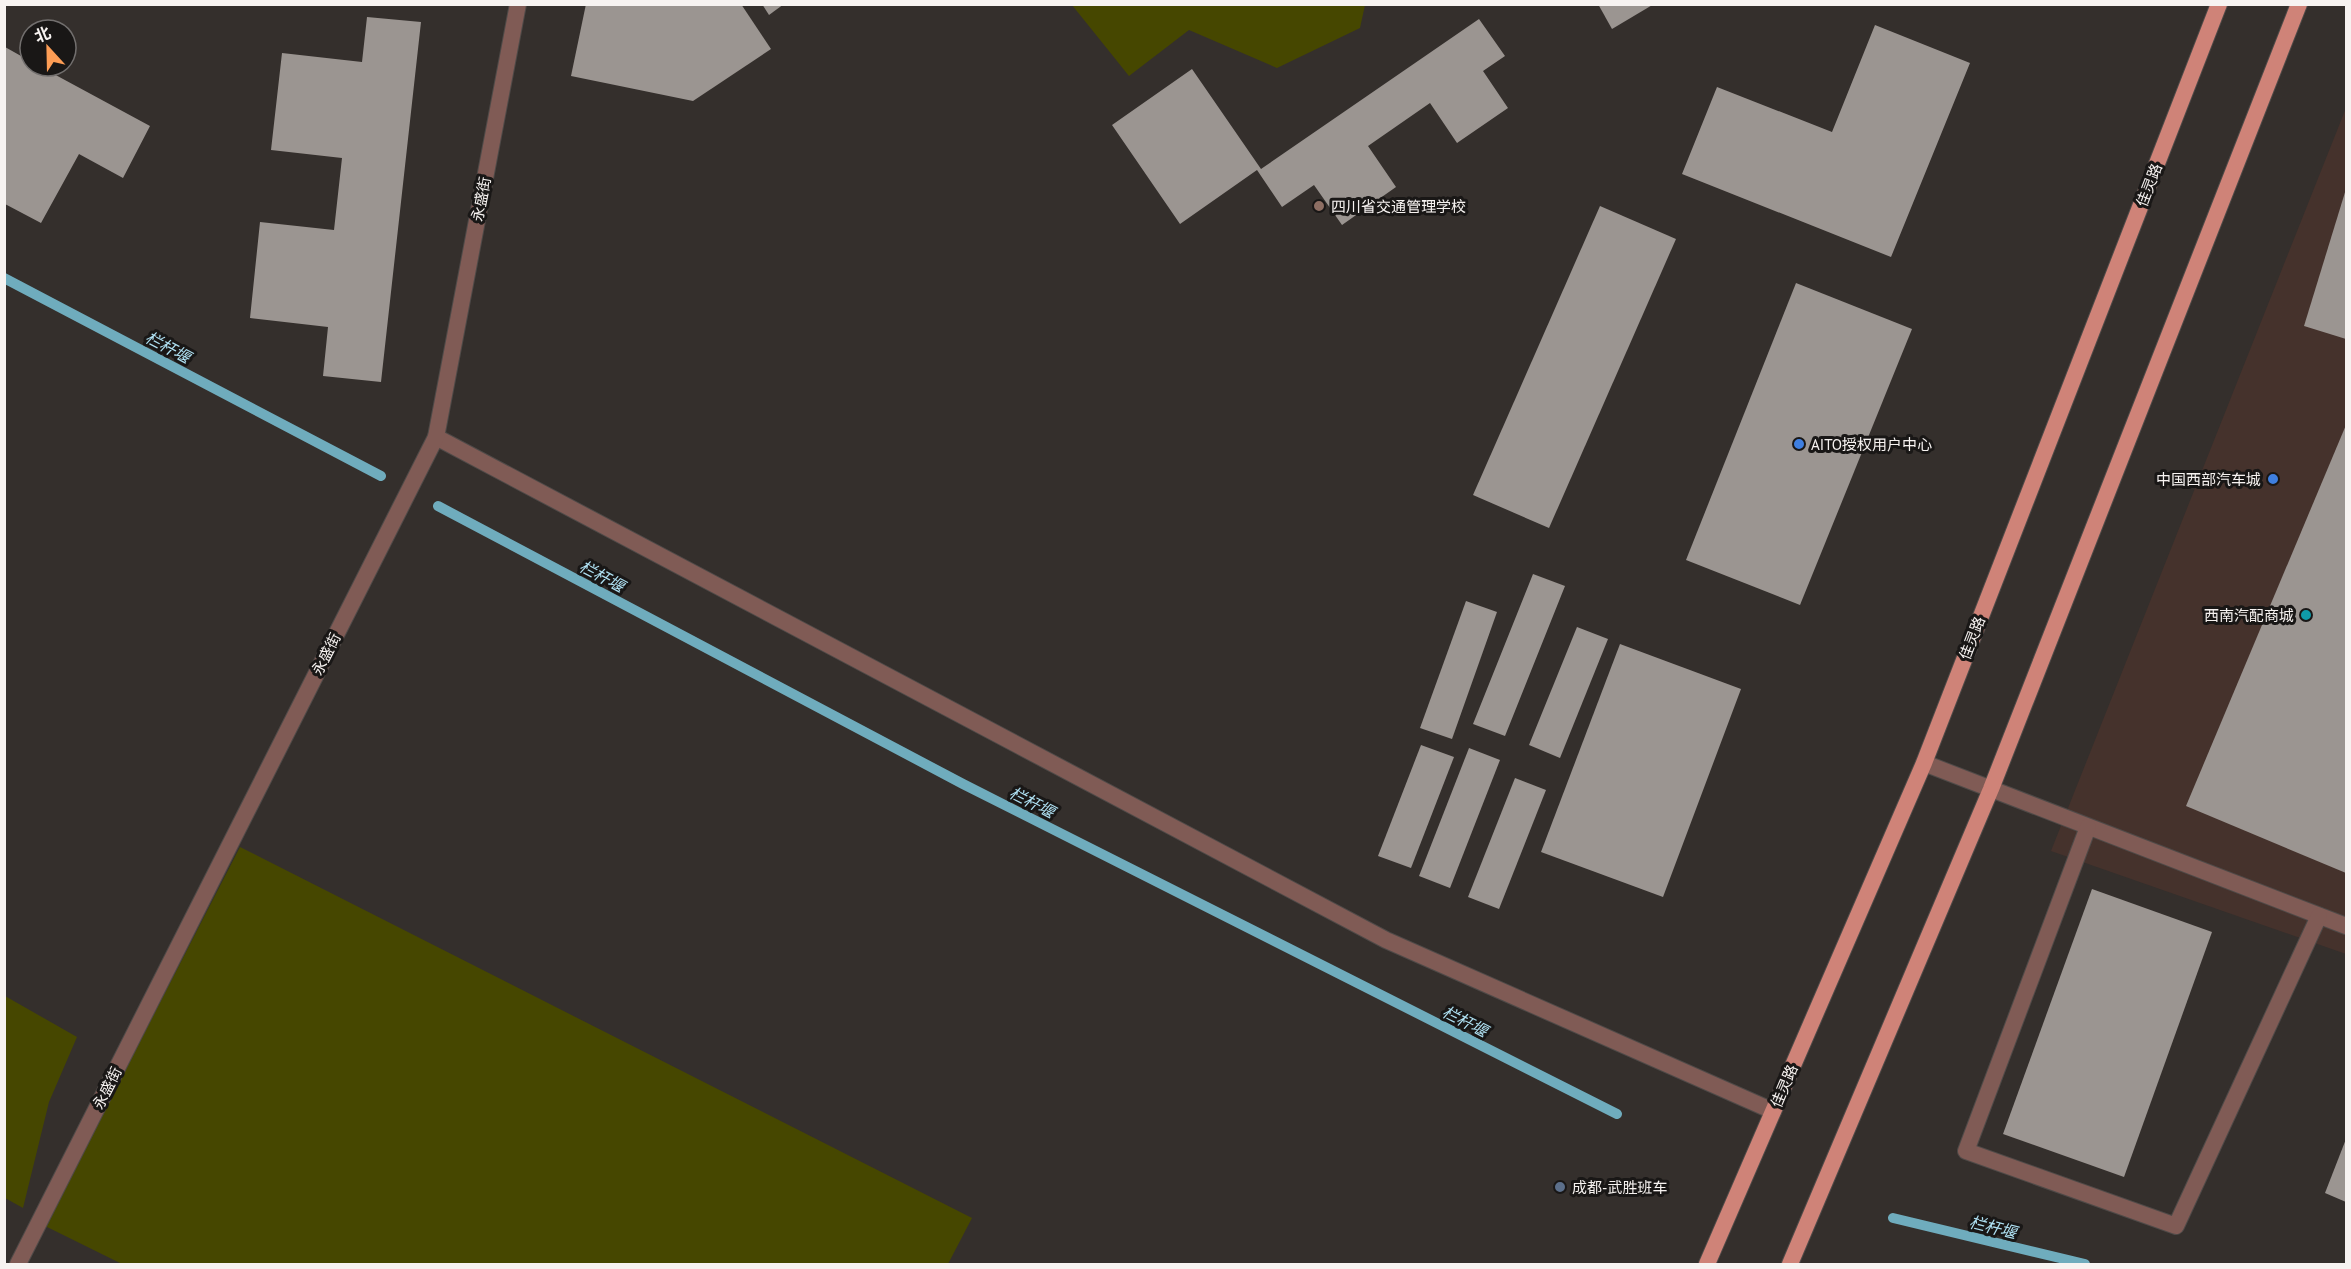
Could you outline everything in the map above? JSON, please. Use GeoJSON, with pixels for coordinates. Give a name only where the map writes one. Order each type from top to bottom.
{"type":"FeatureCollection","features":[{"type":"Feature","properties":{"kind":"main road","name":"佳灵路"},"geometry":{"type":"LineString","coordinates":[[1707,1264],[1924,763],[2219,4]]}},
{"type":"Feature","properties":{"kind":"main road"},"geometry":{"type":"LineString","coordinates":[[1790,1264],[1991,789],[2299,4]]}},
{"type":"Feature","properties":{"kind":"street","name":"永盛街"},"geometry":{"type":"LineString","coordinates":[[18,1264],[436,437],[518,4]]}},
{"type":"Feature","properties":{"kind":"street"},"geometry":{"type":"LineString","coordinates":[[436,437],[1386,940],[1773,1111]]}},
{"type":"Feature","properties":{"kind":"street"},"geometry":{"type":"LineString","coordinates":[[1924,763],[2346,926]]}},
{"type":"Feature","properties":{"kind":"street"},"geometry":{"type":"LineString","coordinates":[[2088,826],[1966,1150],[2176,1226],[2319,916]]}},
{"type":"Feature","properties":{"kind":"shaded area"},"geometry":{"type":"Polygon","coordinates":[[[1072,5],[1365,5],[1360,28],[1277,68],[1189,30],[1129,76],[1072,5]]]}},
{"type":"Feature","properties":{"kind":"shaded area","name":"中国西部汽车城"},"geometry":{"type":"Polygon","coordinates":[[[2346,108],[2346,954],[2051,851],[2346,108]]]}},
{"type":"Feature","properties":{"kind":"shaded area"},"geometry":{"type":"Polygon","coordinates":[[[240,847],[972,1218],[948,1264],[122,1264],[45,1226],[240,847]]]}},
{"type":"Feature","properties":{"kind":"shaded area"},"geometry":{"type":"Polygon","coordinates":[[[5,996],[77,1037],[49,1102],[23,1208],[5,1198],[5,996]]]}},
{"type":"Feature","properties":{"kind":"building"},"geometry":{"type":"Polygon","coordinates":[[[586,4],[741,4],[771,49],[693,101],[571,76],[586,4]]]}},
{"type":"Feature","properties":{"kind":"building"},"geometry":{"type":"Polygon","coordinates":[[[762,4],[784,4],[769,15],[762,4]]]}},
{"type":"Feature","properties":{"kind":"building"},"geometry":{"type":"Polygon","coordinates":[[[1598,4],[1654,4],[1612,29],[1598,4]]]}},
{"type":"Feature","properties":{"kind":"building"},"geometry":{"type":"Polygon","coordinates":[[[367,17],[421,22],[381,382],[323,376],[328,327],[250,318],[260,222],[334,230],[342,158],[271,150],[282,53],[362,62],[367,17]]]}},
{"type":"Feature","properties":{"kind":"building"},"geometry":{"type":"Polygon","coordinates":[[[1479,19],[1505,56],[1483,71],[1508,108],[1457,143],[1430,103],[1368,146],[1396,187],[1342,225],[1314,185],[1282,207],[1257,170],[1180,224],[1112,125],[1192,69],[1261,169],[1479,19]]]}},
{"type":"Feature","properties":{"kind":"building"},"geometry":{"type":"Polygon","coordinates":[[[1875,25],[1970,63],[1891,257],[1682,174],[1717,87],[1832,132],[1875,25]]]}},
{"type":"Feature","properties":{"kind":"building"},"geometry":{"type":"Polygon","coordinates":[[[5,47],[18,54],[18,78],[61,78],[150,126],[123,178],[79,154],[41,223],[5,204],[5,47]]]}},
{"type":"Feature","properties":{"kind":"building"},"geometry":{"type":"Polygon","coordinates":[[[2346,189],[2346,339],[2304,326],[2346,189]]]}},
{"type":"Feature","properties":{"kind":"building"},"geometry":{"type":"Polygon","coordinates":[[[1600,206],[1676,239],[1549,528],[1473,495],[1600,206]]]}},
{"type":"Feature","properties":{"kind":"building","name":"AITO授权用户中心"},"geometry":{"type":"Polygon","coordinates":[[[1796,283],[1912,329],[1800,605],[1686,560],[1796,283]]]}},
{"type":"Feature","properties":{"kind":"building","name":"西南汽配商城"},"geometry":{"type":"Polygon","coordinates":[[[2346,425],[2346,873],[2186,806],[2346,425]]]}},
{"type":"Feature","properties":{"kind":"building"},"geometry":{"type":"Polygon","coordinates":[[[1533,574],[1565,586],[1505,736],[1473,724],[1533,574]]]}},
{"type":"Feature","properties":{"kind":"building"},"geometry":{"type":"Polygon","coordinates":[[[1466,601],[1497,612],[1452,739],[1420,728],[1466,601]]]}},
{"type":"Feature","properties":{"kind":"building"},"geometry":{"type":"Polygon","coordinates":[[[1577,627],[1608,639],[1560,758],[1529,745],[1577,627]]]}},
{"type":"Feature","properties":{"kind":"building"},"geometry":{"type":"Polygon","coordinates":[[[1620,644],[1741,689],[1663,897],[1541,852],[1620,644]]]}},
{"type":"Feature","properties":{"kind":"building"},"geometry":{"type":"Polygon","coordinates":[[[1421,745],[1454,757],[1411,868],[1378,856],[1421,745]]]}},
{"type":"Feature","properties":{"kind":"building"},"geometry":{"type":"Polygon","coordinates":[[[1469,748],[1500,760],[1450,888],[1419,876],[1469,748]]]}},
{"type":"Feature","properties":{"kind":"building"},"geometry":{"type":"Polygon","coordinates":[[[1515,778],[1546,790],[1499,909],[1468,897],[1515,778]]]}},
{"type":"Feature","properties":{"kind":"building"},"geometry":{"type":"Polygon","coordinates":[[[2092,889],[2212,932],[2124,1177],[2003,1134],[2092,889]]]}},
{"type":"Feature","properties":{"kind":"building"},"geometry":{"type":"Polygon","coordinates":[[[2346,1139],[2346,1202],[2325,1193],[2346,1139]]]}},
{"type":"Feature","properties":{"kind":"waterway","name":"栏杆堰"},"geometry":{"type":"LineString","coordinates":[[4,278],[381,476]]}},
{"type":"Feature","properties":{"kind":"waterway","name":"栏杆堰"},"geometry":{"type":"LineString","coordinates":[[438,506],[963,784],[1617,1114]]}},
{"type":"Feature","properties":{"kind":"waterway","name":"栏杆堰"},"geometry":{"type":"LineString","coordinates":[[1893,1218],[2085,1264]]}},
{"type":"Feature","properties":{"kind":"place","name":"四川省交通管理学校"},"geometry":{"type":"Point","coordinates":[1319,206]}},
{"type":"Feature","properties":{"kind":"place","name":"AITO授权用户中心"},"geometry":{"type":"Point","coordinates":[1799,444]}},
{"type":"Feature","properties":{"kind":"place","name":"中国西部汽车城"},"geometry":{"type":"Point","coordinates":[2273,479]}},
{"type":"Feature","properties":{"kind":"place","name":"西南汽配商城"},"geometry":{"type":"Point","coordinates":[2306,615]}},
{"type":"Feature","properties":{"kind":"place","name":"成都-武胜班车"},"geometry":{"type":"Point","coordinates":[1560,1187]}}]}
